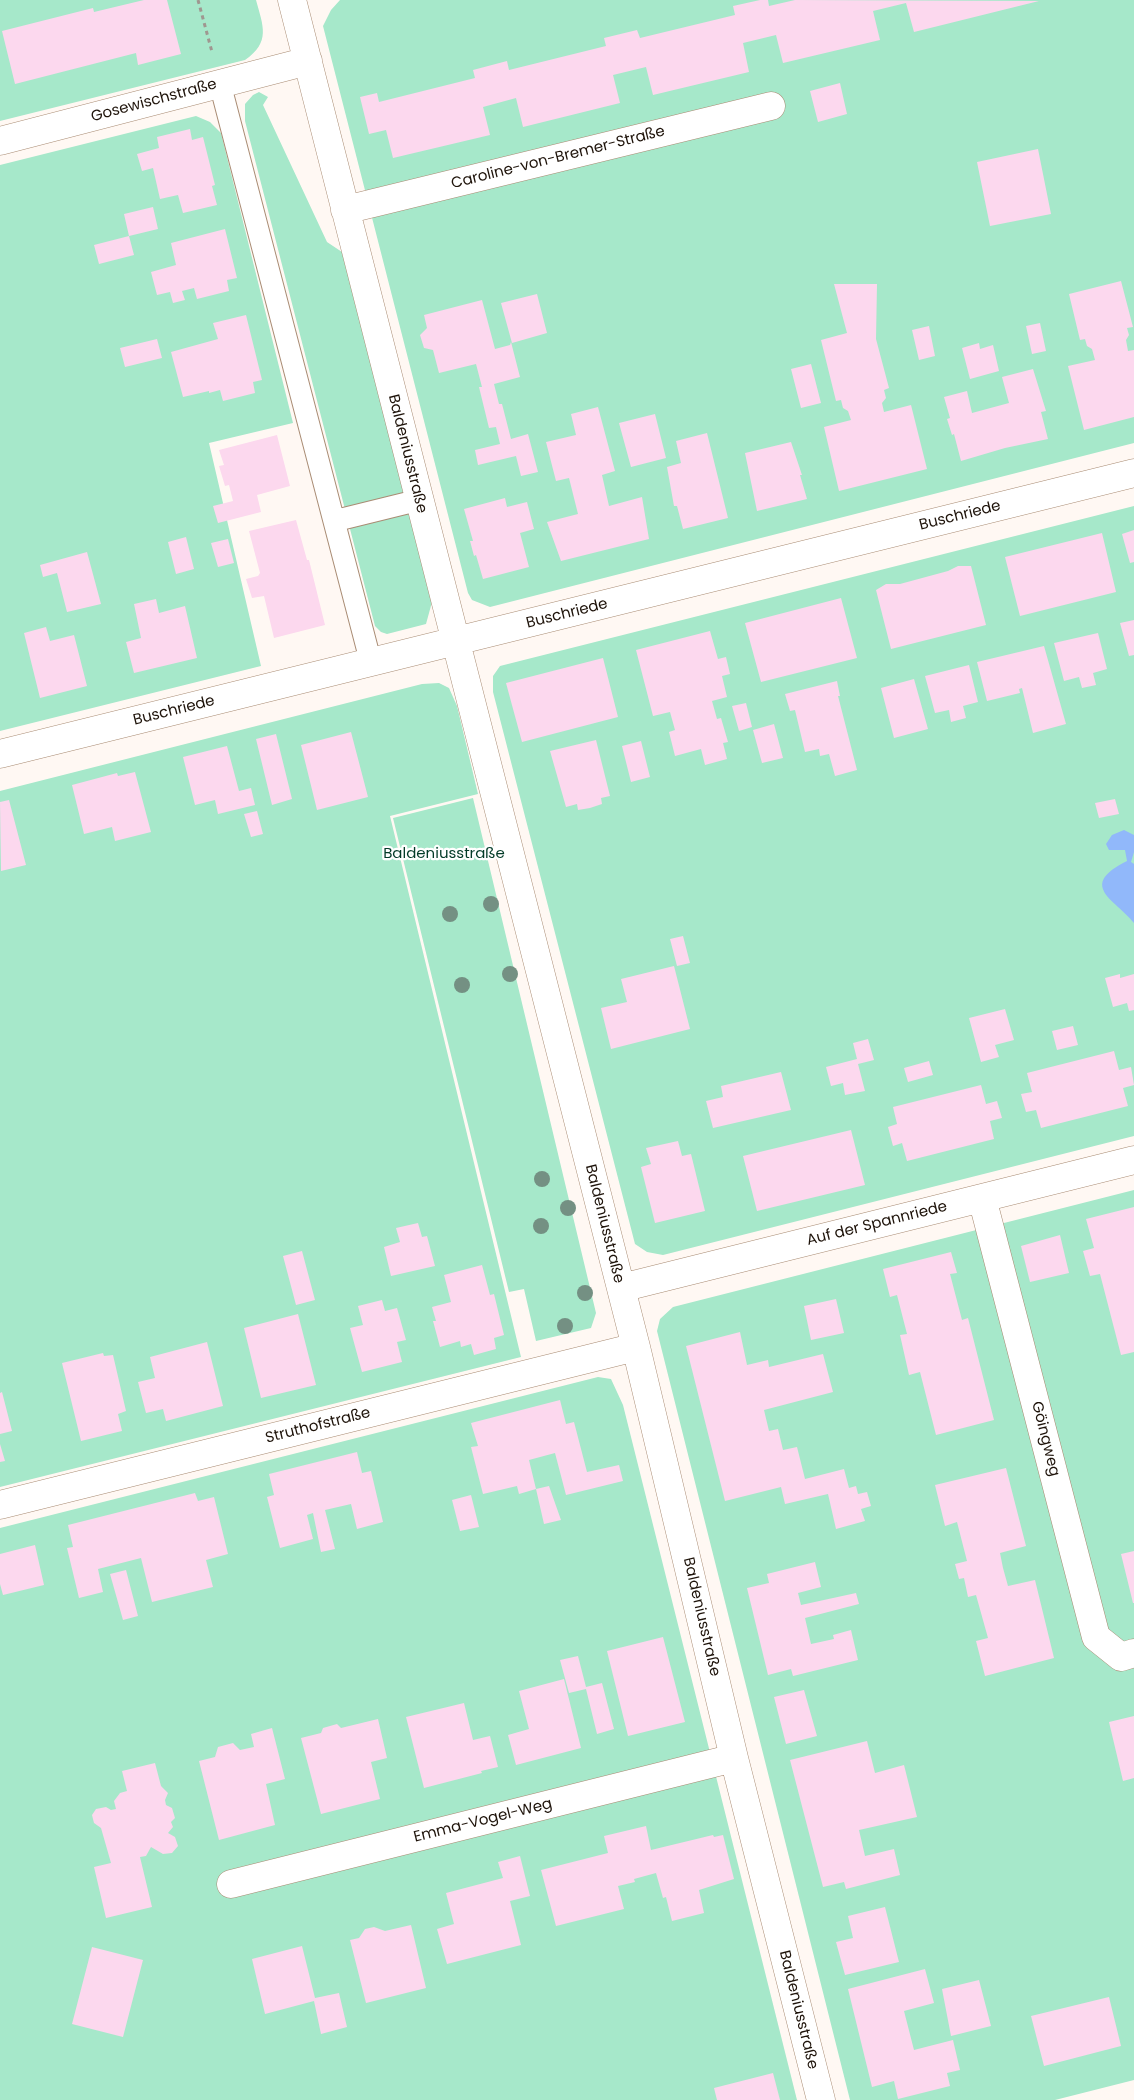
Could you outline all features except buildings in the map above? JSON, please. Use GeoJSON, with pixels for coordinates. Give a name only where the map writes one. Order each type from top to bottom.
{"type":"FeatureCollection","features":[{"type":"Feature","properties":{"kind":"street","name":"Baldeniusstraße"},"geometry":{"type":"LineString","coordinates":[[292,0],[636,1347],[734,1758],[821,2100]]}},
{"type":"Feature","properties":{"kind":"street","name":"Gosewischstraße"},"geometry":{"type":"LineString","coordinates":[[0,141],[308,61]]}},
{"type":"Feature","properties":{"kind":"street","name":"Caroline-von-Bremer-Straße"},"geometry":{"type":"LineString","coordinates":[[346,210],[771,106]]}},
{"type":"Feature","properties":{"kind":"street","name":"Buschriede"},"geometry":{"type":"LineString","coordinates":[[0,754],[1134,473]]}},
{"type":"Feature","properties":{"kind":"street","name":"Auf der Spannriede"},"geometry":{"type":"LineString","coordinates":[[620,1288],[1134,1160]]}},
{"type":"Feature","properties":{"kind":"street","name":"Göingweg"},"geometry":{"type":"LineString","coordinates":[[982,1198],[1096,1636],[1121,1656],[1134,1653]]}},
{"type":"Feature","properties":{"kind":"street","name":"Struthofstraße"},"geometry":{"type":"LineString","coordinates":[[0,1505],[636,1347]]}},
{"type":"Feature","properties":{"kind":"street","name":"Emma-Vogel-Weg"},"geometry":{"type":"LineString","coordinates":[[232,1884],[734,1758]]}},
{"type":"Feature","properties":{"kind":"lane"},"geometry":{"type":"LineString","coordinates":[[220,84],[371,663]]}},
{"type":"Feature","properties":{"kind":"lane"},"geometry":{"type":"LineString","coordinates":[[334,521],[419,500]]}},
{"type":"Feature","properties":{"kind":"path"},"geometry":{"type":"LineString","coordinates":[[198,0],[220,84]]}},
{"type":"Feature","properties":{"kind":"green space"},"geometry":{"type":"Polygon","coordinates":[[[0,0],[256,0],[263,33],[259,47],[245,60],[0,121],[0,0]]]}},
{"type":"Feature","properties":{"kind":"green space"},"geometry":{"type":"Polygon","coordinates":[[[340,0],[1134,0],[1134,443],[490,607],[472,600],[468,593],[323,26],[331,10],[340,0]]]}},
{"type":"Feature","properties":{"kind":"green space"},"geometry":{"type":"Polygon","coordinates":[[[259,92],[268,97],[263,105],[327,242],[342,252],[432,602],[426,624],[387,634],[381,632],[375,626],[245,121],[245,104],[253,95],[259,92]]]}},
{"type":"Feature","properties":{"kind":"green space"},"geometry":{"type":"Polygon","coordinates":[[[196,116],[210,122],[221,133],[293,423],[209,443],[261,666],[0,731],[0,165],[196,116]]]}},
{"type":"Feature","properties":{"kind":"green space"},"geometry":{"type":"Polygon","coordinates":[[[1134,506],[1134,1136],[663,1255],[647,1252],[635,1244],[493,692],[493,676],[500,666],[1134,506]]]}},
{"type":"Feature","properties":{"kind":"green space"},"geometry":{"type":"Polygon","coordinates":[[[439,683],[449,688],[457,706],[478,794],[390,816],[521,1357],[0,1487],[0,791],[422,684],[439,683]]]}},
{"type":"Feature","properties":{"kind":"green space","name":"Baldeniusstraße"},"geometry":{"type":"Polygon","coordinates":[[[473,798],[596,1313],[591,1328],[536,1341],[524,1289],[509,1292],[393,818],[473,798]]]}},
{"type":"Feature","properties":{"kind":"green space"},"geometry":{"type":"Polygon","coordinates":[[[1134,1190],[1134,2080],[1055,2100],[850,2100],[657,1331],[660,1319],[673,1307],[1134,1190]]]}},
{"type":"Feature","properties":{"kind":"green space"},"geometry":{"type":"Polygon","coordinates":[[[598,1377],[611,1379],[623,1405],[797,2100],[0,2100],[0,1528],[598,1377]]]}},
{"type":"Feature","properties":{"kind":"water"},"geometry":{"type":"Polygon","coordinates":[[[1124,830],[1134,835],[1134,852],[1131,862],[1134,864],[1134,923],[1110,899],[1102,885],[1104,878],[1112,870],[1127,861],[1125,850],[1109,850],[1106,844],[1112,835],[1124,830]]]}}]}
